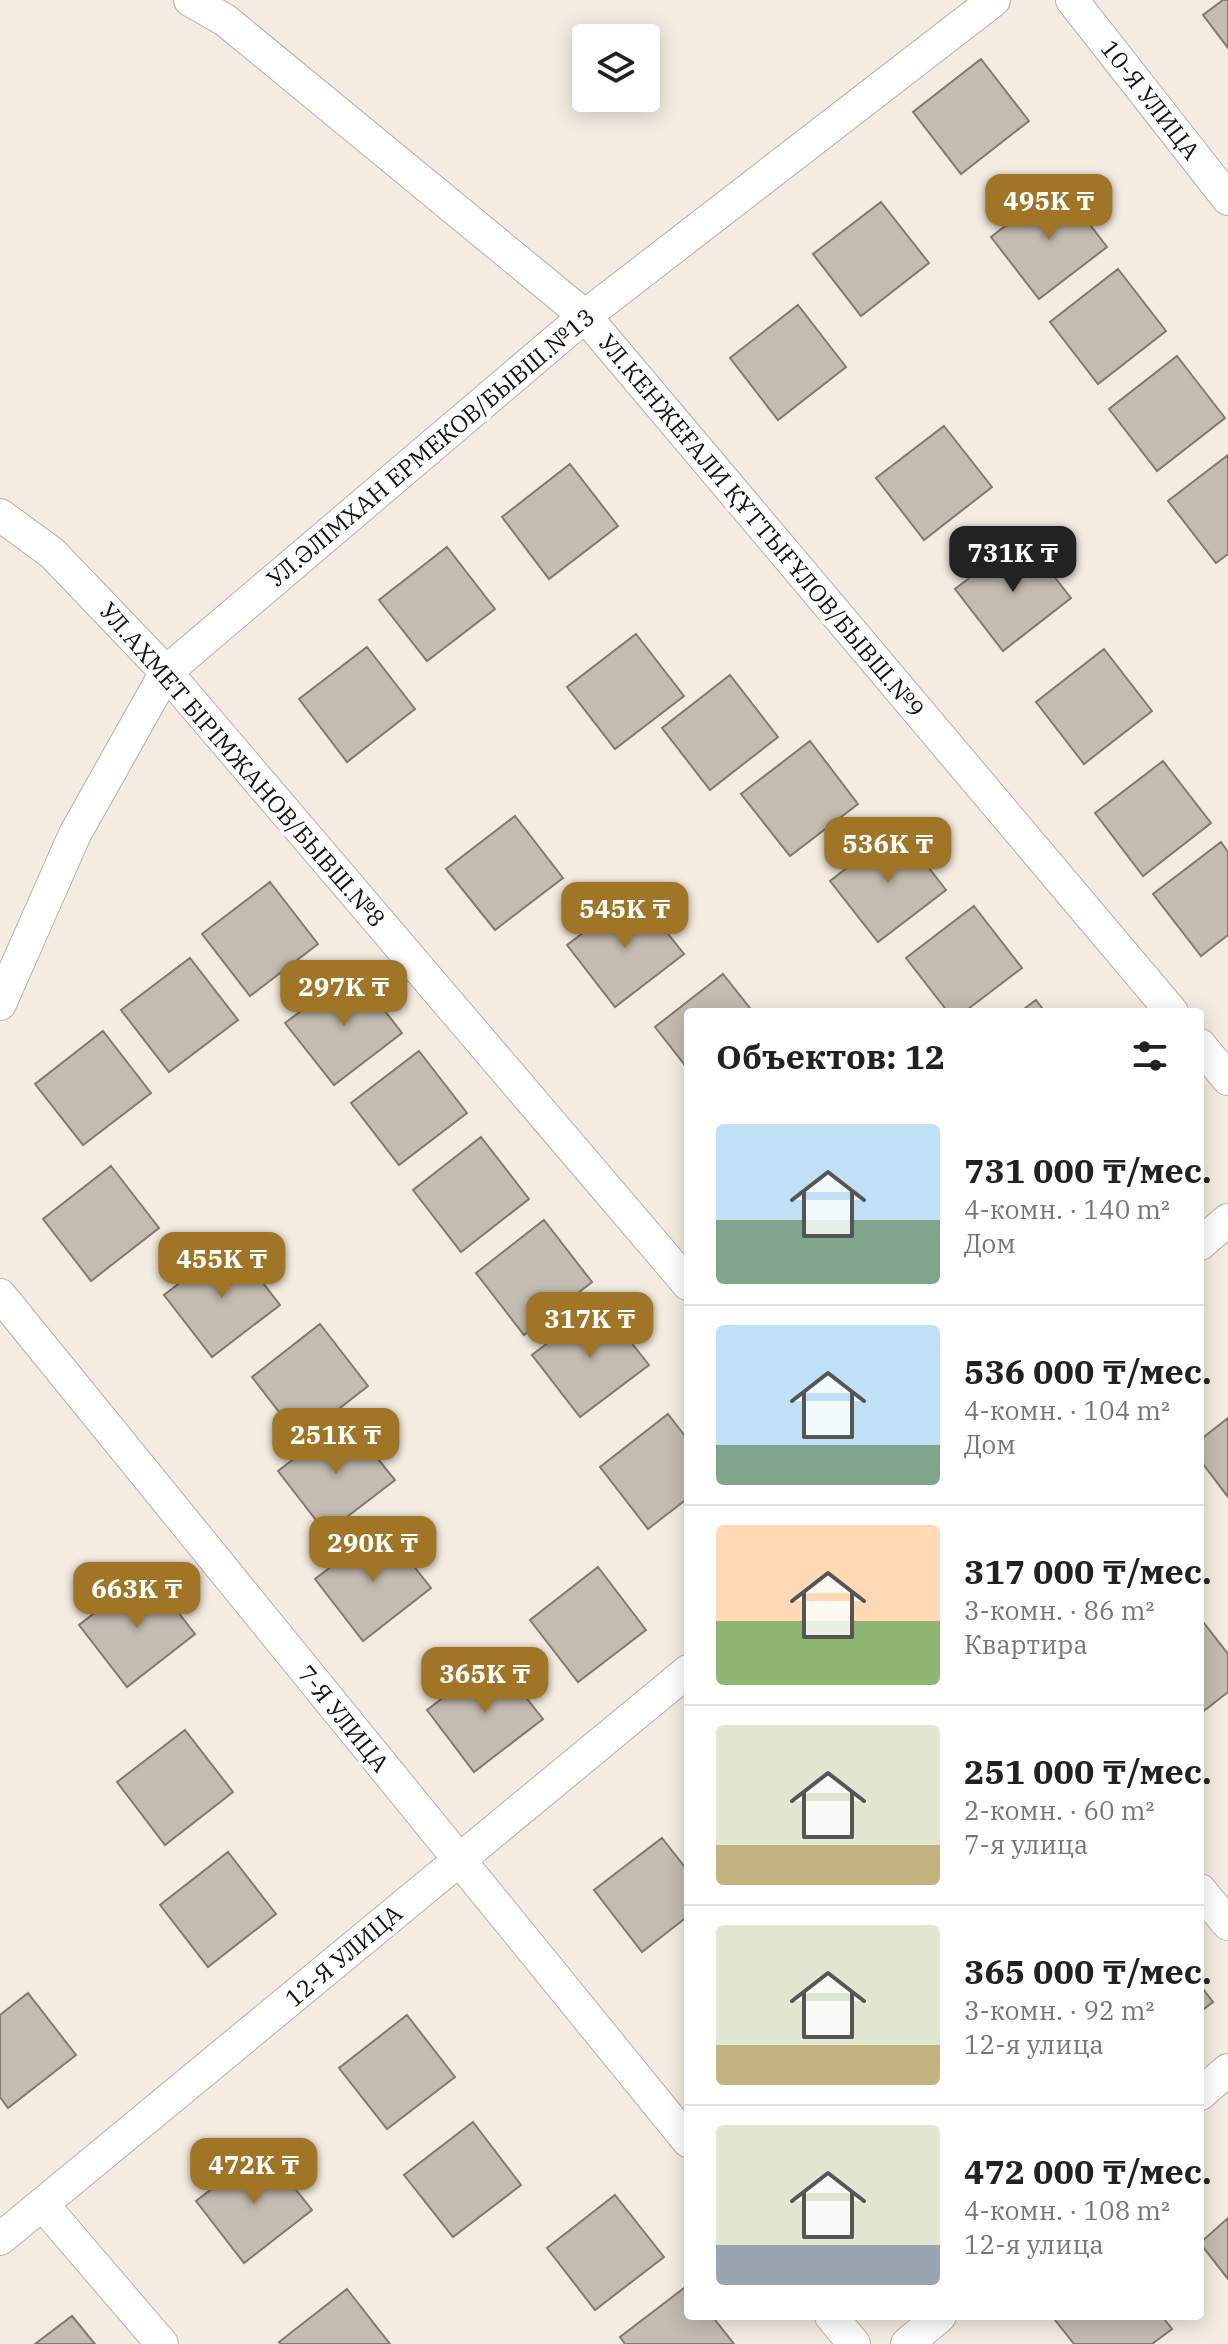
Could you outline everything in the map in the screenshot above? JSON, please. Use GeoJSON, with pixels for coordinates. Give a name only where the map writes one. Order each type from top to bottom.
{"type":"FeatureCollection","features":[{"type":"Feature","properties":{"kind":"street","name":"УЛ.КЕНЖЕҒАЛИ ҚҰТТЫҒҰЛОВ/БЫВШ.№9"},"geometry":{"type":"LineString","coordinates":[[190,0],[225,20],[585,316],[1169,1008]]}},
{"type":"Feature","properties":{"kind":"street","name":"УЛ.ӘЛІМХАН ЕРМЕКОВ/БЫВШ.№13"},"geometry":{"type":"LineString","coordinates":[[0,1004],[75,834],[166,672],[585,316],[994,0]]}},
{"type":"Feature","properties":{"kind":"street","name":"10-Я УЛИЦА"},"geometry":{"type":"LineString","coordinates":[[1072,0],[1228,199]]}},
{"type":"Feature","properties":{"kind":"street","name":"УЛ.АХМЕТ БІРІМЖАНОВ/БЫВШ.№8"},"geometry":{"type":"LineString","coordinates":[[0,515],[52,553],[166,672],[684,1279]]}},
{"type":"Feature","properties":{"kind":"street"},"geometry":{"type":"LineString","coordinates":[[1204,1050],[1228,1079]]}},
{"type":"Feature","properties":{"kind":"street"},"geometry":{"type":"LineString","coordinates":[[1204,1241],[1228,1220]]}},
{"type":"Feature","properties":{"kind":"street","name":"7-Я УЛИЦА"},"geometry":{"type":"LineString","coordinates":[[0,1295],[684,2136]]}},
{"type":"Feature","properties":{"kind":"street","name":"12-Я УЛИЦА"},"geometry":{"type":"LineString","coordinates":[[0,2239],[684,1674]]}},
{"type":"Feature","properties":{"kind":"street"},"geometry":{"type":"LineString","coordinates":[[1204,1895],[1228,1924]]}},
{"type":"Feature","properties":{"kind":"street"},"geometry":{"type":"LineString","coordinates":[[1204,2091],[1228,2070]]}},
{"type":"Feature","properties":{"kind":"street"},"geometry":{"type":"LineString","coordinates":[[43,2205],[162,2344]]}},
{"type":"Feature","properties":{"kind":"street"},"geometry":{"type":"LineString","coordinates":[[834,2320],[854,2344]]}},
{"type":"Feature","properties":{"kind":"street"},"geometry":{"type":"LineString","coordinates":[[907,2344],[935,2320]]}},
{"type":"Feature","properties":{"kind":"building"},"geometry":{"type":"Polygon","coordinates":[[[1223,0],[1228,0],[1228,48],[1203,15],[1223,0]]]}},
{"type":"Feature","properties":{"kind":"building"},"geometry":{"type":"Polygon","coordinates":[[[981,59],[1029,121],[961,174],[913,112],[981,59]]]}},
{"type":"Feature","properties":{"kind":"building"},"geometry":{"type":"Polygon","coordinates":[[[1059,184],[1107,247],[1039,299],[991,237],[1059,184]]]}},
{"type":"Feature","properties":{"kind":"building"},"geometry":{"type":"Polygon","coordinates":[[[881,202],[929,263],[861,316],[813,254],[881,202]]]}},
{"type":"Feature","properties":{"kind":"building"},"geometry":{"type":"Polygon","coordinates":[[[1118,269],[1166,331],[1098,384],[1050,322],[1118,269]]]}},
{"type":"Feature","properties":{"kind":"building"},"geometry":{"type":"Polygon","coordinates":[[[798,305],[846,367],[778,420],[730,358],[798,305]]]}},
{"type":"Feature","properties":{"kind":"building"},"geometry":{"type":"Polygon","coordinates":[[[1177,356],[1225,418],[1157,471],[1109,409],[1177,356]]]}},
{"type":"Feature","properties":{"kind":"building"},"geometry":{"type":"Polygon","coordinates":[[[944,426],[992,487],[924,540],[876,478],[944,426]]]}},
{"type":"Feature","properties":{"kind":"building"},"geometry":{"type":"Polygon","coordinates":[[[1228,455],[1228,554],[1216,563],[1168,501],[1228,455]]]}},
{"type":"Feature","properties":{"kind":"building"},"geometry":{"type":"Polygon","coordinates":[[[570,464],[618,526],[549,579],[502,517],[570,464]]]}},
{"type":"Feature","properties":{"kind":"building"},"geometry":{"type":"Polygon","coordinates":[[[1023,537],[1071,598],[1003,651],[955,589],[1023,537]]]}},
{"type":"Feature","properties":{"kind":"building"},"geometry":{"type":"Polygon","coordinates":[[[447,547],[495,609],[427,661],[379,600],[447,547]]]}},
{"type":"Feature","properties":{"kind":"building"},"geometry":{"type":"Polygon","coordinates":[[[636,634],[684,696],[615,749],[567,687],[636,634]]]}},
{"type":"Feature","properties":{"kind":"building"},"geometry":{"type":"Polygon","coordinates":[[[367,647],[415,709],[347,762],[299,699],[367,647]]]}},
{"type":"Feature","properties":{"kind":"building"},"geometry":{"type":"Polygon","coordinates":[[[1104,649],[1152,711],[1084,764],[1036,702],[1104,649]]]}},
{"type":"Feature","properties":{"kind":"building"},"geometry":{"type":"Polygon","coordinates":[[[730,675],[778,737],[710,790],[662,728],[730,675]]]}},
{"type":"Feature","properties":{"kind":"building"},"geometry":{"type":"Polygon","coordinates":[[[810,741],[858,804],[790,856],[741,794],[810,741]]]}},
{"type":"Feature","properties":{"kind":"building"},"geometry":{"type":"Polygon","coordinates":[[[1163,761],[1211,823],[1143,876],[1095,813],[1163,761]]]}},
{"type":"Feature","properties":{"kind":"building"},"geometry":{"type":"Polygon","coordinates":[[[515,816],[563,878],[495,930],[446,869],[515,816]]]}},
{"type":"Feature","properties":{"kind":"building"},"geometry":{"type":"Polygon","coordinates":[[[898,828],[946,890],[878,942],[830,881],[898,828]]]}},
{"type":"Feature","properties":{"kind":"building"},"geometry":{"type":"Polygon","coordinates":[[[1221,842],[1228,852],[1228,935],[1201,956],[1153,894],[1221,842]]]}},
{"type":"Feature","properties":{"kind":"building"},"geometry":{"type":"Polygon","coordinates":[[[270,882],[318,944],[250,996],[202,934],[270,882]]]}},
{"type":"Feature","properties":{"kind":"building"},"geometry":{"type":"Polygon","coordinates":[[[636,893],[684,954],[615,1007],[567,945],[636,893]]]}},
{"type":"Feature","properties":{"kind":"building"},"geometry":{"type":"Polygon","coordinates":[[[974,906],[1022,968],[969,1008],[945,1008],[906,958],[974,906]]]}},
{"type":"Feature","properties":{"kind":"building"},"geometry":{"type":"Polygon","coordinates":[[[190,958],[238,1020],[169,1072],[121,1010],[190,958]]]}},
{"type":"Feature","properties":{"kind":"building"},"geometry":{"type":"Polygon","coordinates":[[[354,971],[402,1033],[334,1085],[285,1023],[354,971]]]}},
{"type":"Feature","properties":{"kind":"building"},"geometry":{"type":"Polygon","coordinates":[[[723,974],[750,1008],[684,1008],[684,1064],[655,1027],[723,974]]]}},
{"type":"Feature","properties":{"kind":"building"},"geometry":{"type":"Polygon","coordinates":[[[1036,1000],[1042,1008],[1025,1008],[1036,1000]]]}},
{"type":"Feature","properties":{"kind":"building"},"geometry":{"type":"Polygon","coordinates":[[[103,1031],[151,1093],[83,1145],[35,1084],[103,1031]]]}},
{"type":"Feature","properties":{"kind":"building"},"geometry":{"type":"Polygon","coordinates":[[[419,1051],[467,1113],[399,1165],[351,1103],[419,1051]]]}},
{"type":"Feature","properties":{"kind":"building"},"geometry":{"type":"Polygon","coordinates":[[[481,1137],[529,1199],[461,1252],[413,1190],[481,1137]]]}},
{"type":"Feature","properties":{"kind":"building"},"geometry":{"type":"Polygon","coordinates":[[[111,1166],[159,1228],[91,1281],[43,1219],[111,1166]]]}},
{"type":"Feature","properties":{"kind":"building"},"geometry":{"type":"Polygon","coordinates":[[[544,1220],[592,1282],[524,1335],[476,1273],[544,1220]]]}},
{"type":"Feature","properties":{"kind":"building"},"geometry":{"type":"Polygon","coordinates":[[[232,1243],[280,1305],[212,1357],[164,1295],[232,1243]]]}},
{"type":"Feature","properties":{"kind":"building"},"geometry":{"type":"Polygon","coordinates":[[[600,1303],[649,1365],[580,1417],[532,1355],[600,1303]]]}},
{"type":"Feature","properties":{"kind":"building"},"geometry":{"type":"Polygon","coordinates":[[[320,1324],[368,1386],[300,1439],[252,1377],[320,1324]]]}},
{"type":"Feature","properties":{"kind":"building"},"geometry":{"type":"Polygon","coordinates":[[[668,1414],[684,1435],[684,1501],[648,1529],[600,1467],[668,1414]]]}},
{"type":"Feature","properties":{"kind":"building"},"geometry":{"type":"Polygon","coordinates":[[[1228,1418],[1228,1497],[1204,1465],[1204,1437],[1228,1418]]]}},
{"type":"Feature","properties":{"kind":"building"},"geometry":{"type":"Polygon","coordinates":[[[346,1419],[395,1480],[326,1533],[278,1471],[346,1419]]]}},
{"type":"Feature","properties":{"kind":"building"},"geometry":{"type":"Polygon","coordinates":[[[383,1527],[431,1588],[363,1641],[315,1579],[383,1527]]]}},
{"type":"Feature","properties":{"kind":"building"},"geometry":{"type":"Polygon","coordinates":[[[598,1567],[646,1630],[578,1682],[530,1620],[598,1567]]]}},
{"type":"Feature","properties":{"kind":"building"},"geometry":{"type":"Polygon","coordinates":[[[147,1572],[195,1634],[127,1687],[79,1625],[147,1572]]]}},
{"type":"Feature","properties":{"kind":"building"},"geometry":{"type":"Polygon","coordinates":[[[1204,1623],[1228,1654],[1228,1692],[1204,1711],[1204,1623]]]}},
{"type":"Feature","properties":{"kind":"building"},"geometry":{"type":"Polygon","coordinates":[[[495,1658],[543,1719],[474,1772],[427,1710],[495,1658]]]}},
{"type":"Feature","properties":{"kind":"building"},"geometry":{"type":"Polygon","coordinates":[[[185,1730],[233,1792],[165,1845],[117,1782],[185,1730]]]}},
{"type":"Feature","properties":{"kind":"building"},"geometry":{"type":"Polygon","coordinates":[[[662,1838],[684,1866],[684,1919],[642,1952],[594,1890],[662,1838]]]}},
{"type":"Feature","properties":{"kind":"building"},"geometry":{"type":"Polygon","coordinates":[[[228,1852],[276,1914],[208,1967],[160,1905],[228,1852]]]}},
{"type":"Feature","properties":{"kind":"building"},"geometry":{"type":"Polygon","coordinates":[[[1204,1990],[1213,2002],[1204,2009],[1204,1990]]]}},
{"type":"Feature","properties":{"kind":"building"},"geometry":{"type":"Polygon","coordinates":[[[28,1993],[76,2055],[8,2108],[0,2097],[0,2015],[28,1993]]]}},
{"type":"Feature","properties":{"kind":"building"},"geometry":{"type":"Polygon","coordinates":[[[407,2015],[455,2077],[387,2129],[339,2068],[407,2015]]]}},
{"type":"Feature","properties":{"kind":"building"},"geometry":{"type":"Polygon","coordinates":[[[473,2122],[521,2185],[453,2237],[404,2175],[473,2122]]]}},
{"type":"Feature","properties":{"kind":"building"},"geometry":{"type":"Polygon","coordinates":[[[264,2149],[312,2210],[244,2263],[196,2201],[264,2149]]]}},
{"type":"Feature","properties":{"kind":"building"},"geometry":{"type":"Polygon","coordinates":[[[615,2195],[664,2257],[595,2310],[547,2248],[615,2195]]]}},
{"type":"Feature","properties":{"kind":"building"},"geometry":{"type":"Polygon","coordinates":[[[1228,2218],[1228,2279],[1204,2248],[1204,2239],[1228,2218]]]}},
{"type":"Feature","properties":{"kind":"building"},"geometry":{"type":"Polygon","coordinates":[[[684,2288],[684,2320],[715,2320],[734,2344],[625,2344],[620,2337],[684,2288]]]}},
{"type":"Feature","properties":{"kind":"building"},"geometry":{"type":"Polygon","coordinates":[[[347,2289],[390,2344],[279,2342],[347,2289]]]}},
{"type":"Feature","properties":{"kind":"building"},"geometry":{"type":"Polygon","coordinates":[[[72,2316],[95,2344],[35,2344],[72,2316]]]}},
{"type":"Feature","properties":{"kind":"building"},"geometry":{"type":"Polygon","coordinates":[[[1055,2320],[1165,2320],[1172,2329],[1152,2344],[1074,2344],[1055,2320]]]}}]}
